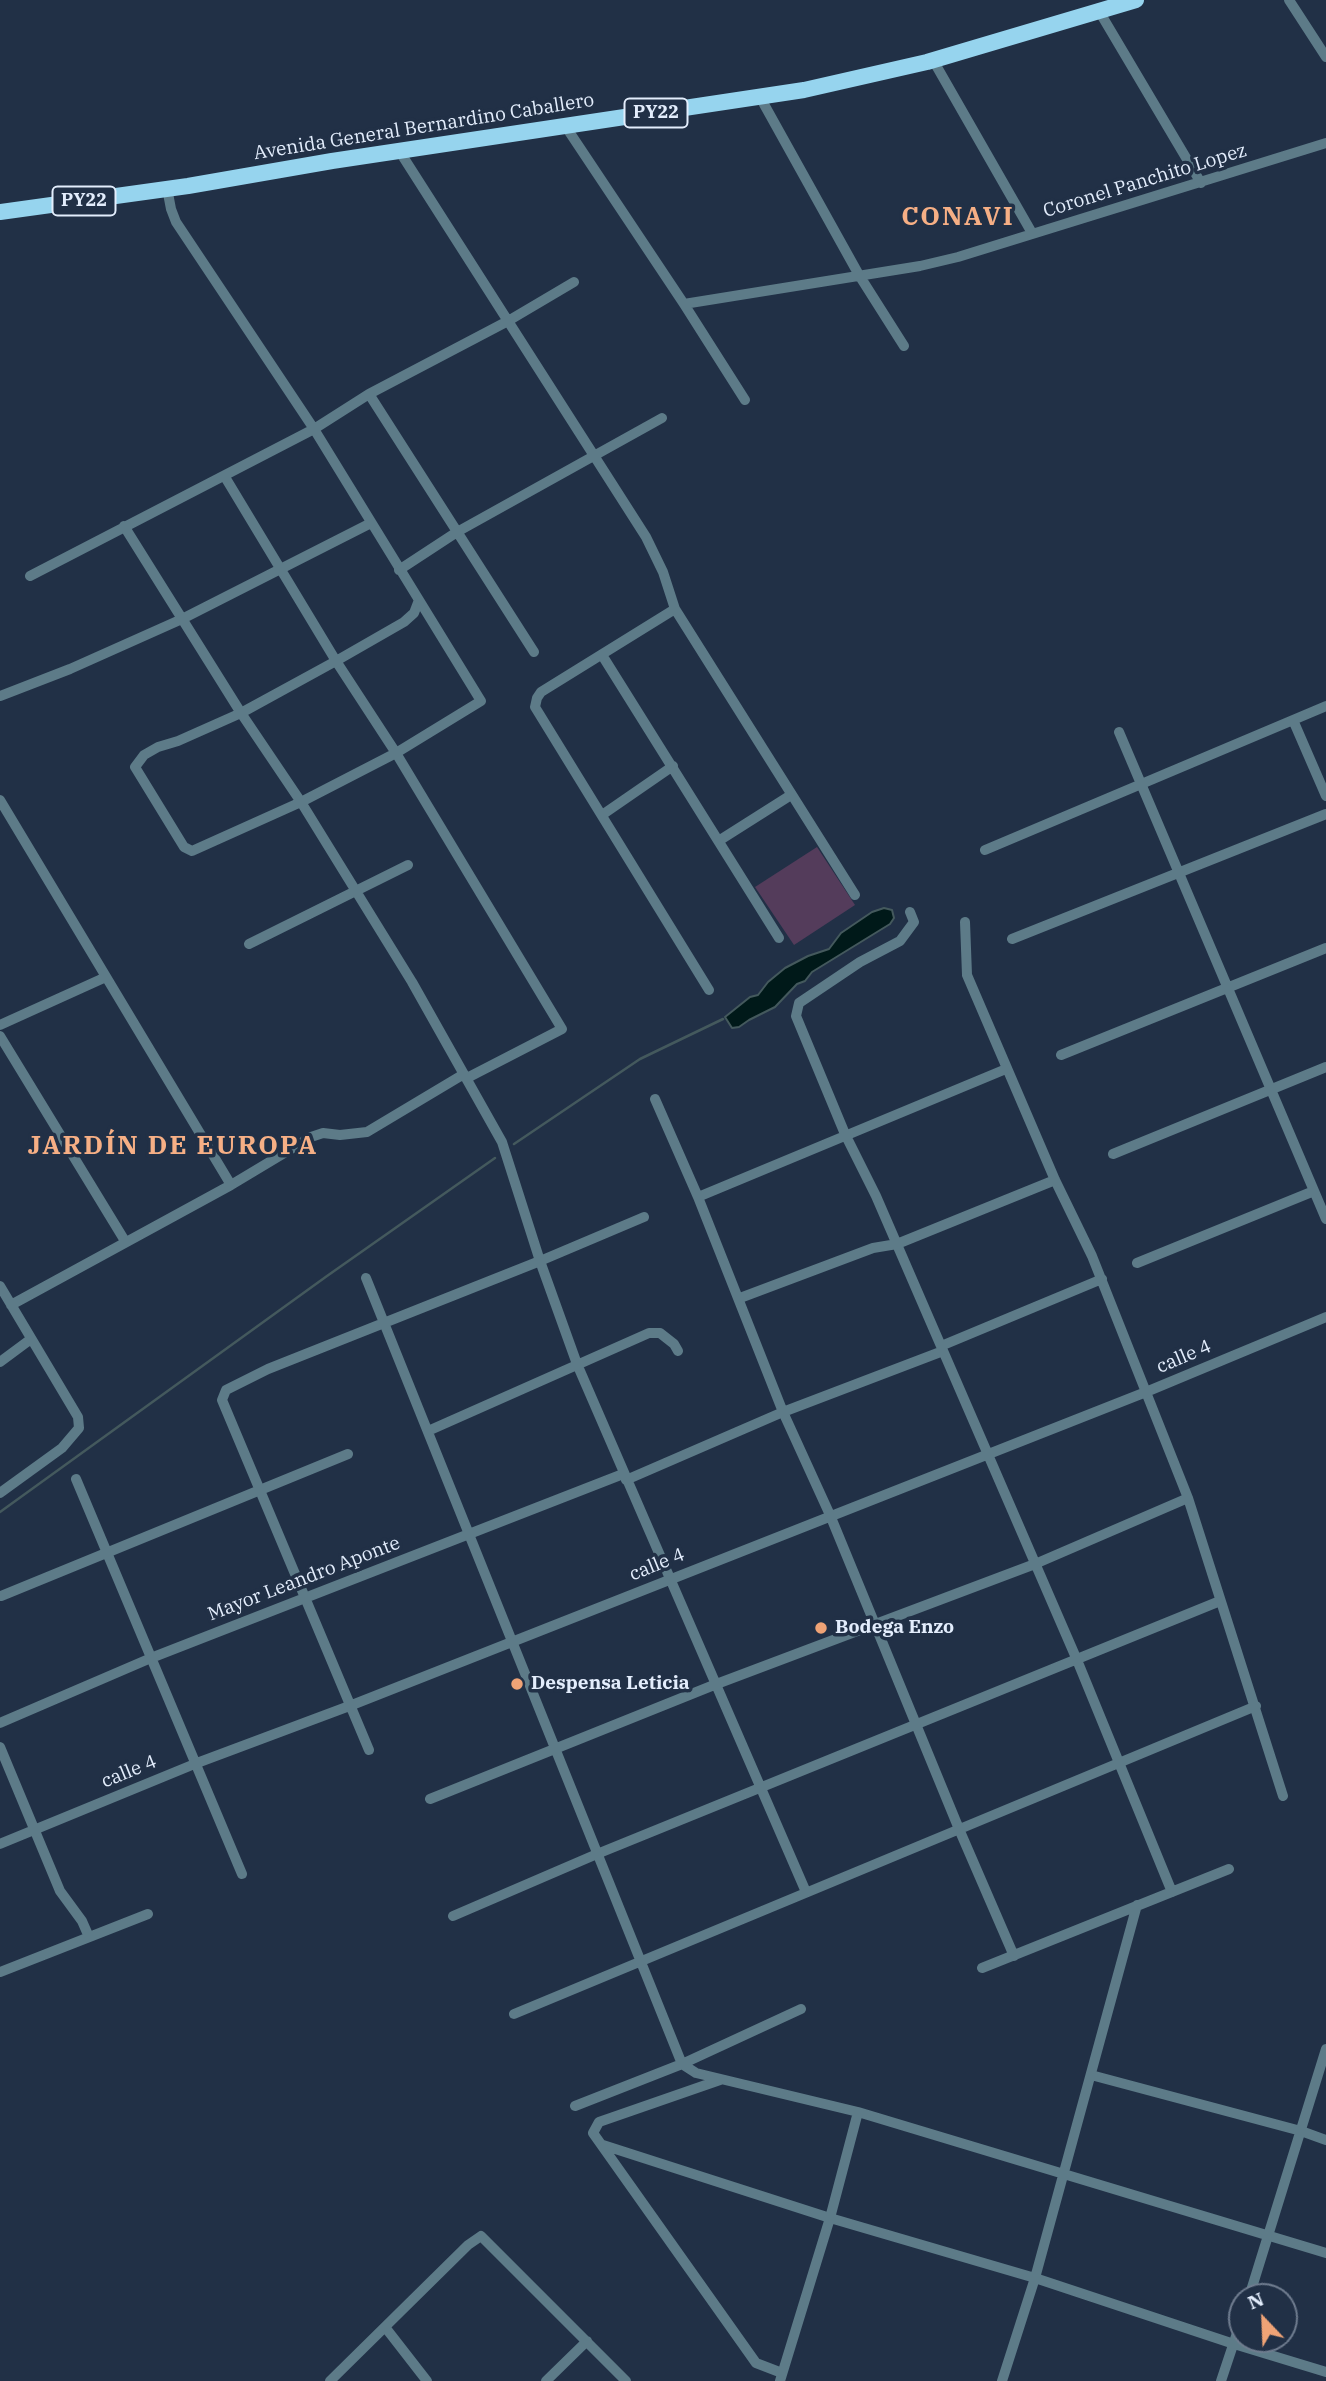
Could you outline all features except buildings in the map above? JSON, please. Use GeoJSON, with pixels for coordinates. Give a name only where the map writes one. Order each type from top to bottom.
{"type":"FeatureCollection","features":[{"type":"Feature","properties":{"kind":"highway","name":"Avenida General Bernardino Caballero"},"geometry":{"type":"LineString","coordinates":[[0,212],[804,90],[933,60],[1136,0]]}},
{"type":"Feature","properties":{"kind":"street"},"geometry":{"type":"LineString","coordinates":[[1289,0],[1326,57]]}},
{"type":"Feature","properties":{"kind":"street"},"geometry":{"type":"LineString","coordinates":[[1099,11],[1201,183]]}},
{"type":"Feature","properties":{"kind":"street"},"geometry":{"type":"LineString","coordinates":[[933,60],[1032,233]]}},
{"type":"Feature","properties":{"kind":"street"},"geometry":{"type":"LineString","coordinates":[[760,97],[859,275],[904,346]]}},
{"type":"Feature","properties":{"kind":"street"},"geometry":{"type":"LineString","coordinates":[[566,127],[684,304],[744,400]]}},
{"type":"Feature","properties":{"kind":"street","name":"Coronel Panchito Lopez"},"geometry":{"type":"LineString","coordinates":[[684,304],[920,266],[958,257],[1326,143]]}},
{"type":"Feature","properties":{"kind":"street"},"geometry":{"type":"LineString","coordinates":[[400,152],[646,537],[663,572],[675,609],[855,895]]}},
{"type":"Feature","properties":{"kind":"street"},"geometry":{"type":"LineString","coordinates":[[167,188],[176,222],[314,429],[371,523],[419,600],[481,701],[396,753],[301,802],[192,851],[184,847],[135,767],[144,755],[242,713],[336,661],[404,622],[414,613],[419,600]]}},
{"type":"Feature","properties":{"kind":"street"},"geometry":{"type":"LineString","coordinates":[[30,576],[314,429],[369,394],[508,321],[574,282]]}},
{"type":"Feature","properties":{"kind":"street"},"geometry":{"type":"LineString","coordinates":[[369,394],[534,652]]}},
{"type":"Feature","properties":{"kind":"street"},"geometry":{"type":"LineString","coordinates":[[400,570],[457,532],[662,418]]}},
{"type":"Feature","properties":{"kind":"street"},"geometry":{"type":"LineString","coordinates":[[11,1305],[231,1185],[311,1137],[323,1133],[341,1135],[367,1132],[466,1076],[562,1029],[396,753],[336,661],[225,477]]}},
{"type":"Feature","properties":{"kind":"street"},"geometry":{"type":"LineString","coordinates":[[0,696],[70,669],[182,619],[371,523]]}},
{"type":"Feature","properties":{"kind":"street"},"geometry":{"type":"LineString","coordinates":[[124,526],[301,802],[412,982],[502,1142],[577,1364],[806,1892]]}},
{"type":"Feature","properties":{"kind":"street"},"geometry":{"type":"LineString","coordinates":[[675,609],[541,692],[535,707],[709,990]]}},
{"type":"Feature","properties":{"kind":"street"},"geometry":{"type":"LineString","coordinates":[[602,655],[779,938]]}},
{"type":"Feature","properties":{"kind":"street"},"geometry":{"type":"LineString","coordinates":[[985,849],[1326,706]]}},
{"type":"Feature","properties":{"kind":"street"},"geometry":{"type":"LineString","coordinates":[[1293,720],[1326,796]]}},
{"type":"Feature","properties":{"kind":"street"},"geometry":{"type":"LineString","coordinates":[[1119,732],[1326,1219]]}},
{"type":"Feature","properties":{"kind":"street"},"geometry":{"type":"LineString","coordinates":[[602,814],[673,766]]}},
{"type":"Feature","properties":{"kind":"street"},"geometry":{"type":"LineString","coordinates":[[720,840],[791,795]]}},
{"type":"Feature","properties":{"kind":"street"},"geometry":{"type":"LineString","coordinates":[[0,800],[231,1185]]}},
{"type":"Feature","properties":{"kind":"street"},"geometry":{"type":"LineString","coordinates":[[1012,939],[1326,814]]}},
{"type":"Feature","properties":{"kind":"street"},"geometry":{"type":"LineString","coordinates":[[249,944],[408,865]]}},
{"type":"Feature","properties":{"kind":"street"},"geometry":{"type":"LineString","coordinates":[[910,912],[914,922],[900,941],[860,962],[799,1003],[796,1016],[845,1134],[897,1244],[1077,1660],[1172,1892]]}},
{"type":"Feature","properties":{"kind":"street"},"geometry":{"type":"LineString","coordinates":[[965,922],[967,975],[1055,1180],[1102,1279],[1188,1498],[1283,1796]]}},
{"type":"Feature","properties":{"kind":"street"},"geometry":{"type":"LineString","coordinates":[[1061,1055],[1326,948]]}},
{"type":"Feature","properties":{"kind":"street"},"geometry":{"type":"LineString","coordinates":[[0,1025],[106,977]]}},
{"type":"Feature","properties":{"kind":"street"},"geometry":{"type":"LineString","coordinates":[[0,1036],[125,1241]]}},
{"type":"Feature","properties":{"kind":"street"},"geometry":{"type":"LineString","coordinates":[[1113,1154],[1326,1067]]}},
{"type":"Feature","properties":{"kind":"street"},"geometry":{"type":"LineString","coordinates":[[698,1196],[1006,1069]]}},
{"type":"Feature","properties":{"kind":"street"},"geometry":{"type":"LineString","coordinates":[[655,1099],[740,1298],[783,1412],[830,1515],[1014,1956]]}},
{"type":"Feature","properties":{"kind":"street"},"geometry":{"type":"LineString","coordinates":[[740,1298],[873,1248],[897,1244],[1055,1180]]}},
{"type":"Feature","properties":{"kind":"street"},"geometry":{"type":"LineString","coordinates":[[1136,1263],[1314,1191]]}},
{"type":"Feature","properties":{"kind":"street"},"geometry":{"type":"LineString","coordinates":[[369,1749],[222,1400],[226,1390],[268,1369],[644,1217]]}},
{"type":"Feature","properties":{"kind":"street"},"geometry":{"type":"LineString","coordinates":[[366,1278],[682,2064],[696,2073],[858,2112],[1326,2253]]}},
{"type":"Feature","properties":{"kind":"street","name":"Mayor Leandro Aponte"},"geometry":{"type":"LineString","coordinates":[[0,1723],[151,1658],[624,1477],[942,1349],[1102,1279]]}},
{"type":"Feature","properties":{"kind":"street"},"geometry":{"type":"LineString","coordinates":[[0,1286],[78,1417],[79,1428],[62,1448],[0,1493]]}},
{"type":"Feature","properties":{"kind":"street","name":"calle 4"},"geometry":{"type":"LineString","coordinates":[[0,1844],[197,1763],[352,1705],[1146,1392],[1326,1317]]}},
{"type":"Feature","properties":{"kind":"street"},"geometry":{"type":"LineString","coordinates":[[428,1431],[649,1333],[660,1333],[674,1344],[678,1351]]}},
{"type":"Feature","properties":{"kind":"street"},"geometry":{"type":"LineString","coordinates":[[0,1362],[31,1339]]}},
{"type":"Feature","properties":{"kind":"street"},"geometry":{"type":"LineString","coordinates":[[1,1595],[348,1454]]}},
{"type":"Feature","properties":{"kind":"street"},"geometry":{"type":"LineString","coordinates":[[76,1479],[242,1874]]}},
{"type":"Feature","properties":{"kind":"street"},"geometry":{"type":"LineString","coordinates":[[430,1799],[714,1685],[1035,1564],[1188,1498]]}},
{"type":"Feature","properties":{"kind":"street"},"geometry":{"type":"LineString","coordinates":[[453,1916],[597,1854],[1220,1601]]}},
{"type":"Feature","properties":{"kind":"street"},"geometry":{"type":"LineString","coordinates":[[514,2014],[1256,1706]]}},
{"type":"Feature","properties":{"kind":"street"},"geometry":{"type":"LineString","coordinates":[[0,1747],[60,1891],[82,1921],[89,1937]]}},
{"type":"Feature","properties":{"kind":"street"},"geometry":{"type":"LineString","coordinates":[[982,1968],[1229,1869]]}},
{"type":"Feature","properties":{"kind":"street"},"geometry":{"type":"LineString","coordinates":[[1002,2381],[1035,2278],[1137,1905]]}},
{"type":"Feature","properties":{"kind":"street"},"geometry":{"type":"LineString","coordinates":[[0,1972],[148,1914]]}},
{"type":"Feature","properties":{"kind":"street"},"geometry":{"type":"LineString","coordinates":[[575,2106],[682,2064],[801,2009]]}},
{"type":"Feature","properties":{"kind":"street"},"geometry":{"type":"LineString","coordinates":[[1253,2283],[1326,2049]]}},
{"type":"Feature","properties":{"kind":"street"},"geometry":{"type":"LineString","coordinates":[[1091,2075],[1326,2140]]}},
{"type":"Feature","properties":{"kind":"street"},"geometry":{"type":"LineString","coordinates":[[720,2080],[599,2122],[593,2133],[756,2363],[781,2377],[830,2218],[858,2112]]}},
{"type":"Feature","properties":{"kind":"street"},"geometry":{"type":"LineString","coordinates":[[603,2145],[830,2218],[1035,2278],[1228,2342]]}},
{"type":"Feature","properties":{"kind":"street"},"geometry":{"type":"LineString","coordinates":[[330,2381],[468,2245],[481,2236],[626,2381]]}},
{"type":"Feature","properties":{"kind":"street"},"geometry":{"type":"LineString","coordinates":[[385,2326],[427,2381]]}},
{"type":"Feature","properties":{"kind":"street"},"geometry":{"type":"LineString","coordinates":[[546,2381],[587,2341]]}},
{"type":"Feature","properties":{"kind":"street"},"geometry":{"type":"LineString","coordinates":[[1221,2381],[1231,2353]]}},
{"type":"Feature","properties":{"kind":"street"},"geometry":{"type":"LineString","coordinates":[[1264,2353],[1326,2372]]}},
{"type":"Feature","properties":{"kind":"shaded area"},"geometry":{"type":"Polygon","coordinates":[[[817,847],[855,905],[794,945],[755,887],[817,847]]]}},
{"type":"Feature","properties":{"kind":"shaded area"},"geometry":{"type":"Polygon","coordinates":[[[884,908],[892,910],[894,918],[890,924],[812,972],[775,1007],[739,1027],[732,1028],[725,1017],[750,997],[758,995],[768,982],[785,968],[829,949],[841,933],[872,912],[884,908]]]}},
{"type":"Feature","properties":{"kind":"waterway"},"geometry":{"type":"LineString","coordinates":[[514,1144],[640,1059],[723,1019]]}},
{"type":"Feature","properties":{"kind":"waterway"},"geometry":{"type":"LineString","coordinates":[[0,1512],[495,1158]]}},
{"type":"Feature","properties":{"kind":"place","name":"Bodega Enzo"},"geometry":{"type":"Point","coordinates":[821,1628]}},
{"type":"Feature","properties":{"kind":"place","name":"Despensa Leticia"},"geometry":{"type":"Point","coordinates":[517,1684]}},
{"type":"Feature","properties":{"kind":"district","name":"CONAVI"},"geometry":{"type":"Point","coordinates":[958,217]}},
{"type":"Feature","properties":{"kind":"district","name":"JARDÍN DE EUROPA"},"geometry":{"type":"Point","coordinates":[173,1146]}}]}
